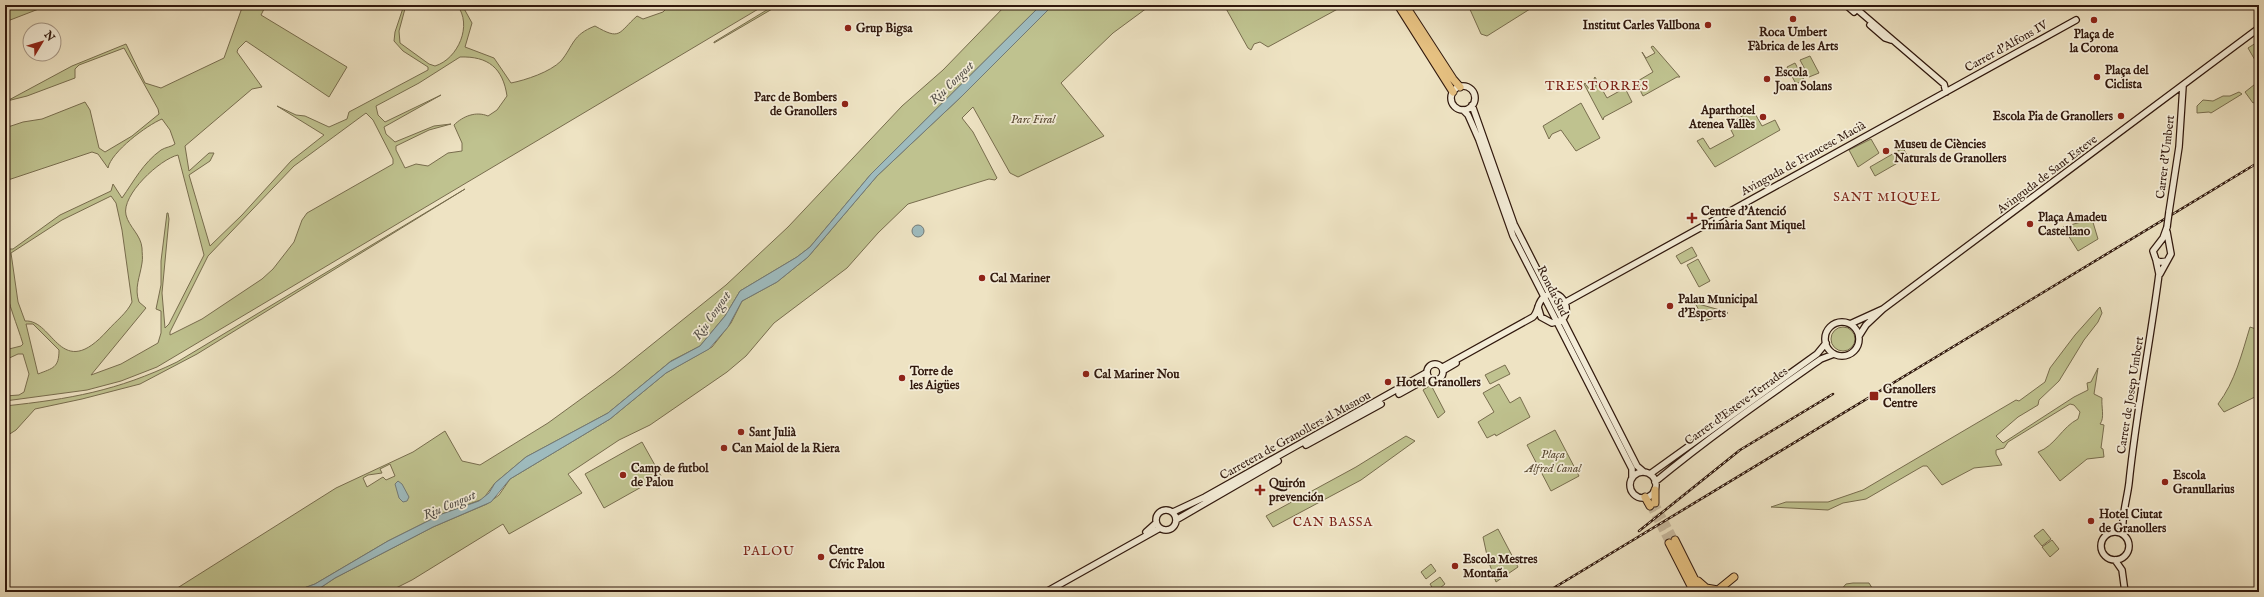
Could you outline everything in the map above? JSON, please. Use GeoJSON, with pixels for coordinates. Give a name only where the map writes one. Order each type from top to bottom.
{"type":"FeatureCollection","features":[{"type":"Feature","properties":{"kind":"highway"},"geometry":{"type":"LineString","coordinates":[[1398,5],[1453,92]]}},
{"type":"Feature","properties":{"kind":"highway"},"geometry":{"type":"LineString","coordinates":[[1405,5],[1453,79],[1460,87]]}},
{"type":"Feature","properties":{"kind":"highway"},"geometry":{"type":"LineString","coordinates":[[1645,498],[1652,504],[1654,490]]}},
{"type":"Feature","properties":{"kind":"highway"},"geometry":{"type":"LineString","coordinates":[[1694,592],[1672,541],[1693,575],[1701,592]]}},
{"type":"Feature","properties":{"kind":"highway"},"geometry":{"type":"LineString","coordinates":[[1693,575],[1706,588],[1715,590],[1722,588],[1734,577]]}},
{"type":"Feature","properties":{"kind":"street"},"geometry":{"type":"LineString","coordinates":[[1846,5],[1886,38],[1891,40]]}},
{"type":"Feature","properties":{"kind":"street"},"geometry":{"type":"LineString","coordinates":[[1852,5],[1944,84],[1946,92]]}},
{"type":"Feature","properties":{"kind":"street","name":"Carrer d'Alfons IV"},"geometry":{"type":"LineString","coordinates":[[1946,92],[2076,20]]}},
{"type":"Feature","properties":{"kind":"street","name":"Avinguda de Sant Esteve"},"geometry":{"type":"LineString","coordinates":[[1859,336],[1866,325],[1884,309],[2259,28]]}},
{"type":"Feature","properties":{"kind":"street","name":"Carrer d'Umbert"},"geometry":{"type":"LineString","coordinates":[[2167,229],[2179,147],[2183,86]]}},
{"type":"Feature","properties":{"kind":"street"},"geometry":{"type":"LineString","coordinates":[[1460,87],[1466,87],[1472,92],[1474,100],[1472,105],[1463,110],[1457,108],[1453,104],[1451,98],[1453,92],[1460,87]]}},
{"type":"Feature","properties":{"kind":"street","name":"Avinguda de Francesc Macià"},"geometry":{"type":"LineString","coordinates":[[1566,302],[1946,92]]}},
{"type":"Feature","properties":{"kind":"street","name":"Ronda Sud"},"geometry":{"type":"LineString","coordinates":[[1472,105],[1514,224],[1546,296]]}},
{"type":"Feature","properties":{"kind":"street","name":"Ronda Sud"},"geometry":{"type":"LineString","coordinates":[[1463,110],[1468,115],[1479,140],[1513,236],[1637,466],[1644,472]]}},
{"type":"Feature","properties":{"kind":"street"},"geometry":{"type":"LineString","coordinates":[[2160,274],[2153,251],[2160,243],[2167,229]]}},
{"type":"Feature","properties":{"kind":"street"},"geometry":{"type":"LineString","coordinates":[[2160,274],[2171,254],[2167,229]]}},
{"type":"Feature","properties":{"kind":"street"},"geometry":{"type":"LineString","coordinates":[[2160,243],[2165,243],[2169,246]]}},
{"type":"Feature","properties":{"kind":"street"},"geometry":{"type":"LineString","coordinates":[[2156,260],[2160,262],[2167,261]]}},
{"type":"Feature","properties":{"kind":"street","name":"Carrer de Josep Umbert"},"geometry":{"type":"LineString","coordinates":[[2122,518],[2128,498],[2139,404],[2160,274]]}},
{"type":"Feature","properties":{"kind":"street"},"geometry":{"type":"LineString","coordinates":[[1444,368],[1533,316],[1538,307],[1546,296],[1560,296],[1566,302],[1567,311],[1559,321],[1548,322],[1541,317],[1538,307]]}},
{"type":"Feature","properties":{"kind":"street","name":"Avinguda de Sant Esteve"},"geometry":{"type":"LineString","coordinates":[[1850,324],[1862,321],[1877,310],[1884,309]]}},
{"type":"Feature","properties":{"kind":"street"},"geometry":{"type":"LineString","coordinates":[[1444,368],[1443,375],[1437,380],[1427,376],[1430,367],[1434,364],[1444,368],[1541,317]]}},
{"type":"Feature","properties":{"kind":"street","name":"Ronda Sud"},"geometry":{"type":"LineString","coordinates":[[1559,321],[1632,469],[1632,478]]}},
{"type":"Feature","properties":{"kind":"street"},"geometry":{"type":"LineString","coordinates":[[1840,323],[1850,324],[1859,336],[1858,345],[1852,353],[1843,356],[1834,354],[1826,343],[1826,334],[1831,327],[1840,323]]}},
{"type":"Feature","properties":{"kind":"street","name":"Carrer d'Esteve Terrades"},"geometry":{"type":"LineString","coordinates":[[1650,474],[1818,354],[1826,343]]}},
{"type":"Feature","properties":{"kind":"street","name":"Carrer d'Esteve Terrades"},"geometry":{"type":"LineString","coordinates":[[1655,482],[1690,453],[1744,413],[1819,360],[1834,354]]}},
{"type":"Feature","properties":{"kind":"street","name":"Carretera de Granollers al Masnou"},"geometry":{"type":"LineString","coordinates":[[1173,512],[1205,497],[1427,376]]}},
{"type":"Feature","properties":{"kind":"street","name":"Carretera de Granollers al Masnou"},"geometry":{"type":"LineString","coordinates":[[1176,520],[1427,376]]}},
{"type":"Feature","properties":{"kind":"street"},"geometry":{"type":"LineString","coordinates":[[1644,472],[1650,474],[1655,482],[1654,490],[1645,498],[1637,496],[1631,490],[1632,478],[1638,473],[1644,472]]}},
{"type":"Feature","properties":{"kind":"street"},"geometry":{"type":"LineString","coordinates":[[1046,592],[1158,526],[1170,529],[1174,526],[1176,520],[1173,512],[1166,510],[1161,511],[1156,517],[1158,526]]}},
{"type":"Feature","properties":{"kind":"street"},"geometry":{"type":"LineString","coordinates":[[2122,518],[2113,531],[2105,535],[2100,548],[2104,556],[2115,560],[2122,570]]}},
{"type":"Feature","properties":{"kind":"street"},"geometry":{"type":"LineString","coordinates":[[2122,518],[2123,534],[2129,546],[2122,570],[2125,592]]}},
{"type":"Feature","properties":{"kind":"street"},"geometry":{"type":"LineString","coordinates":[[2113,531],[2123,534]]}},
{"type":"Feature","properties":{"kind":"street"},"geometry":{"type":"LineString","coordinates":[[2115,560],[2125,556]]}},
{"type":"Feature","properties":{"kind":"green space"},"geometry":{"type":"Polygon","coordinates":[[[5,5],[49,5],[5,22],[5,5]]]}},
{"type":"Feature","properties":{"kind":"green space"},"geometry":{"type":"Polygon","coordinates":[[[243,5],[256,7],[266,5],[261,15],[347,67],[329,97],[246,41],[238,49],[237,52],[262,87],[252,89],[185,146],[189,171],[209,153],[214,153],[210,161],[189,175],[210,246],[242,215],[291,161],[324,135],[277,106],[296,115],[305,116],[329,127],[347,119],[349,112],[428,70],[428,67],[403,51],[394,41],[395,32],[404,5],[406,5],[399,31],[400,43],[429,64],[435,66],[450,56],[461,40],[464,22],[462,13],[457,5],[462,5],[472,23],[465,47],[494,58],[511,83],[524,80],[551,69],[561,61],[574,41],[582,33],[595,26],[603,31],[615,34],[619,33],[637,16],[643,19],[663,12],[670,5],[765,5],[157,367],[121,381],[87,390],[5,401],[5,396],[19,395],[24,392],[29,374],[23,354],[18,354],[5,360],[5,350],[21,346],[23,344],[6,292],[4,266],[5,237],[9,249],[13,249],[60,215],[111,191],[113,184],[122,198],[139,172],[149,161],[161,150],[175,144],[170,130],[162,119],[139,133],[122,147],[108,168],[98,154],[92,152],[5,181],[5,128],[23,122],[42,119],[85,102],[90,110],[99,148],[105,152],[132,136],[159,114],[158,109],[124,48],[79,65],[75,69],[75,78],[27,96],[7,101],[72,66],[126,44],[145,83],[161,88],[224,58],[243,5]],[[460,57],[419,83],[376,106],[378,115],[385,122],[441,95],[384,127],[386,134],[395,142],[434,126],[451,124],[429,130],[396,146],[396,150],[405,168],[416,164],[428,166],[448,153],[462,151],[462,143],[454,125],[461,119],[470,115],[479,114],[488,116],[497,110],[507,96],[505,86],[498,71],[486,62],[470,57],[460,57]],[[366,113],[294,166],[208,256],[170,332],[170,335],[202,319],[262,279],[273,269],[294,242],[302,220],[307,213],[393,164],[393,159],[373,120],[366,113]],[[178,155],[170,158],[152,170],[143,179],[129,198],[126,207],[126,215],[140,239],[142,248],[142,261],[137,292],[139,302],[146,308],[91,375],[121,364],[158,343],[161,333],[161,311],[156,309],[161,285],[161,261],[167,213],[169,219],[162,293],[165,328],[169,324],[204,255],[178,155]],[[111,196],[62,220],[11,253],[18,302],[25,321],[35,323],[59,345],[68,350],[79,351],[92,345],[121,317],[132,302],[122,230],[116,203],[111,196]],[[26,324],[38,374],[51,369],[58,360],[59,350],[33,324],[26,324]]]}},
{"type":"Feature","properties":{"kind":"green space"},"geometry":{"type":"Polygon","coordinates":[[[775,5],[779,5],[714,43],[714,42],[775,5]]]}},
{"type":"Feature","properties":{"kind":"green space"},"geometry":{"type":"Polygon","coordinates":[[[1006,5],[1041,5],[871,174],[810,247],[797,257],[740,291],[725,316],[700,346],[671,361],[608,413],[526,457],[495,483],[483,499],[442,514],[388,541],[315,584],[293,592],[171,592],[336,488],[413,452],[445,431],[462,461],[480,465],[548,423],[614,375],[726,285],[788,227],[902,106],[943,70],[1006,5]],[[390,464],[380,469],[382,473],[368,475],[363,478],[367,487],[383,477],[386,480],[395,476],[390,464]]]}},
{"type":"Feature","properties":{"kind":"green space","name":"Parc Firal"},"geometry":{"type":"Polygon","coordinates":[[[1053,5],[1151,5],[1113,33],[1061,83],[1104,136],[1018,177],[1010,173],[973,107],[962,118],[973,132],[997,178],[995,180],[989,179],[908,204],[878,233],[847,268],[774,323],[746,356],[727,372],[650,425],[619,440],[568,474],[582,493],[509,534],[503,524],[412,580],[388,592],[314,592],[335,578],[433,527],[487,504],[499,495],[510,479],[610,419],[666,373],[712,347],[731,323],[742,301],[777,282],[808,257],[877,176],[962,96],[1053,5]]]}},
{"type":"Feature","properties":{"kind":"green space"},"geometry":{"type":"Polygon","coordinates":[[[1224,5],[1345,5],[1268,47],[1260,42],[1254,44],[1251,50],[1248,48],[1224,5]]]}},
{"type":"Feature","properties":{"kind":"green space"},"geometry":{"type":"Polygon","coordinates":[[[1468,5],[1528,5],[1530,9],[1487,36],[1481,34],[1468,5]]]}},
{"type":"Feature","properties":{"kind":"green space"},"geometry":{"type":"Polygon","coordinates":[[[2259,41],[2259,67],[2248,48],[2259,41]]]}},
{"type":"Feature","properties":{"kind":"green space"},"geometry":{"type":"Polygon","coordinates":[[[1653,46],[1680,77],[1677,77],[1643,96],[1636,82],[1653,72],[1642,52],[1646,58],[1655,53],[1651,47],[1653,46]]]}},
{"type":"Feature","properties":{"kind":"green space"},"geometry":{"type":"Polygon","coordinates":[[[1810,56],[1819,73],[1809,77],[1800,60],[1810,56]]]}},
{"type":"Feature","properties":{"kind":"green space"},"geometry":{"type":"Polygon","coordinates":[[[1795,63],[1804,80],[1796,84],[1787,67],[1795,63]]]}},
{"type":"Feature","properties":{"kind":"green space"},"geometry":{"type":"Polygon","coordinates":[[[1595,77],[1607,98],[1625,88],[1632,102],[1604,117],[1603,120],[1584,84],[1585,83],[1589,89],[1597,85],[1594,78],[1595,77]]]}},
{"type":"Feature","properties":{"kind":"green space"},"geometry":{"type":"Polygon","coordinates":[[[2259,81],[2259,100],[2253,103],[2245,92],[2259,81]]]}},
{"type":"Feature","properties":{"kind":"green space"},"geometry":{"type":"Polygon","coordinates":[[[2239,92],[2242,94],[2211,113],[2197,113],[2197,106],[2203,100],[2213,101],[2223,96],[2230,96],[2239,92]]]}},
{"type":"Feature","properties":{"kind":"green space"},"geometry":{"type":"Polygon","coordinates":[[[1581,103],[1600,138],[1576,151],[1561,130],[1552,134],[1549,139],[1543,126],[1581,103]]]}},
{"type":"Feature","properties":{"kind":"green space"},"geometry":{"type":"Polygon","coordinates":[[[1753,110],[1762,126],[1775,120],[1780,130],[1715,167],[1697,141],[1703,138],[1710,149],[1734,136],[1728,124],[1753,110]]]}},
{"type":"Feature","properties":{"kind":"green space"},"geometry":{"type":"Polygon","coordinates":[[[1871,139],[1879,153],[1858,167],[1849,150],[1871,139]]]}},
{"type":"Feature","properties":{"kind":"green space"},"geometry":{"type":"Polygon","coordinates":[[[1903,148],[1908,157],[1875,176],[1870,167],[1903,148]]]}},
{"type":"Feature","properties":{"kind":"green space"},"geometry":{"type":"Polygon","coordinates":[[[465,189],[197,354],[140,384],[35,409],[16,430],[5,437],[5,406],[72,397],[113,387],[155,372],[177,362],[465,189]]]}},
{"type":"Feature","properties":{"kind":"green space"},"geometry":{"type":"Polygon","coordinates":[[[2092,219],[2098,239],[2078,251],[2063,227],[2092,219]]]}},
{"type":"Feature","properties":{"kind":"green space"},"geometry":{"type":"Polygon","coordinates":[[[1692,247],[1697,256],[1681,264],[1676,256],[1692,247]]]}},
{"type":"Feature","properties":{"kind":"green space"},"geometry":{"type":"Polygon","coordinates":[[[1698,259],[1710,281],[1699,287],[1687,265],[1698,259]]]}},
{"type":"Feature","properties":{"kind":"green space"},"geometry":{"type":"Polygon","coordinates":[[[1695,303],[1727,312],[1728,313],[1705,321],[1695,303]]]}},
{"type":"Feature","properties":{"kind":"green space"},"geometry":{"type":"Polygon","coordinates":[[[2100,307],[2102,313],[2098,322],[2084,340],[2059,381],[2039,400],[2038,405],[2018,417],[1996,436],[2003,443],[2074,397],[2088,390],[2087,383],[2091,382],[2098,368],[2094,394],[2102,398],[2103,415],[2100,424],[2104,425],[2101,448],[2103,449],[2104,457],[2087,459],[2060,481],[2038,452],[2054,441],[2072,422],[2078,419],[2080,412],[2074,405],[2070,404],[2008,442],[2004,448],[1996,450],[1996,454],[2002,465],[1974,468],[1942,485],[1927,466],[1923,466],[1866,499],[1843,503],[1828,510],[1771,507],[1786,502],[1828,502],[1863,490],[2016,400],[2019,401],[2045,382],[2050,368],[2075,335],[2100,307]]]}},
{"type":"Feature","properties":{"kind":"green space"},"geometry":{"type":"Polygon","coordinates":[[[1843,327],[1852,330],[1855,339],[1852,348],[1843,351],[1834,348],[1831,339],[1834,330],[1843,327]]]}},
{"type":"Feature","properties":{"kind":"green space"},"geometry":{"type":"Polygon","coordinates":[[[2250,327],[2259,330],[2259,395],[2224,412],[2218,404],[2233,377],[2250,327]]]}},
{"type":"Feature","properties":{"kind":"green space"},"geometry":{"type":"Polygon","coordinates":[[[1505,365],[1510,374],[1490,384],[1485,375],[1505,365]]]}},
{"type":"Feature","properties":{"kind":"green space"},"geometry":{"type":"Polygon","coordinates":[[[1499,384],[1510,403],[1520,397],[1530,417],[1496,436],[1495,434],[1487,438],[1478,422],[1494,412],[1483,393],[1499,384]]]}},
{"type":"Feature","properties":{"kind":"green space"},"geometry":{"type":"Polygon","coordinates":[[[1431,385],[1445,412],[1438,418],[1423,390],[1431,385]]]}},
{"type":"Feature","properties":{"kind":"green space","name":"Plaça Alfred Canal"},"geometry":{"type":"Polygon","coordinates":[[[1555,430],[1579,476],[1551,491],[1527,445],[1555,430]]]}},
{"type":"Feature","properties":{"kind":"green space"},"geometry":{"type":"Polygon","coordinates":[[[1406,436],[1415,441],[1361,480],[1273,527],[1266,516],[1356,467],[1406,436]]]}},
{"type":"Feature","properties":{"kind":"green space","name":"Camp de futbol de Palou"},"geometry":{"type":"Polygon","coordinates":[[[642,442],[661,476],[604,508],[585,474],[642,442]]]}},
{"type":"Feature","properties":{"kind":"green space"},"geometry":{"type":"Polygon","coordinates":[[[1498,529],[1518,567],[1496,582],[1488,560],[1483,537],[1498,529]]]}},
{"type":"Feature","properties":{"kind":"green space"},"geometry":{"type":"Polygon","coordinates":[[[2043,529],[2051,539],[2042,546],[2034,536],[2043,529]]]}},
{"type":"Feature","properties":{"kind":"green space"},"geometry":{"type":"Polygon","coordinates":[[[2052,540],[2059,549],[2050,557],[2042,547],[2052,540]]]}},
{"type":"Feature","properties":{"kind":"green space"},"geometry":{"type":"Polygon","coordinates":[[[1431,564],[1436,571],[1426,579],[1421,572],[1431,564]]]}},
{"type":"Feature","properties":{"kind":"green space"},"geometry":{"type":"Polygon","coordinates":[[[1440,577],[1445,584],[1435,592],[1430,584],[1440,577]]]}},
{"type":"Feature","properties":{"kind":"green space"},"geometry":{"type":"Polygon","coordinates":[[[1869,583],[1874,591],[1870,589],[1854,592],[1839,592],[1846,584],[1869,583]]]}},
{"type":"Feature","properties":{"kind":"water"},"geometry":{"type":"Polygon","coordinates":[[[1041,5],[1053,5],[962,96],[877,176],[808,257],[777,282],[742,301],[728,327],[709,349],[666,373],[610,419],[510,479],[491,502],[433,527],[335,578],[314,592],[293,592],[315,584],[388,541],[442,514],[479,501],[489,493],[495,483],[526,457],[608,413],[670,362],[700,346],[725,316],[740,291],[797,257],[810,247],[871,174],[1041,5]]]}},
{"type":"Feature","properties":{"kind":"water"},"geometry":{"type":"Polygon","coordinates":[[[916,225],[920,225],[924,231],[920,237],[916,237],[912,233],[912,229],[916,225]]]}},
{"type":"Feature","properties":{"kind":"water"},"geometry":{"type":"Polygon","coordinates":[[[398,481],[402,484],[409,497],[407,501],[403,502],[399,498],[395,484],[398,481]]]}},
{"type":"Feature","properties":{"kind":"tunnel"},"geometry":{"type":"LineString","coordinates":[[1655,503],[1675,540]]}},
{"type":"Feature","properties":{"kind":"tunnel"},"geometry":{"type":"LineString","coordinates":[[1650,506],[1669,543]]}},
{"type":"Feature","properties":{"kind":"railway"},"geometry":{"type":"LineString","coordinates":[[1547,592],[2259,162]]}},
{"type":"Feature","properties":{"kind":"railway"},"geometry":{"type":"LineString","coordinates":[[1639,531],[1740,450],[1833,394]]}},
{"type":"Feature","properties":{"kind":"place","name":"Roca Umbert Fàbrica de les Arts"},"geometry":{"type":"Point","coordinates":[1793,19]}},
{"type":"Feature","properties":{"kind":"place","name":"Plaça de la Corona"},"geometry":{"type":"Point","coordinates":[2094,20]}},
{"type":"Feature","properties":{"kind":"place","name":"Institut Carles Vallbona"},"geometry":{"type":"Point","coordinates":[1708,25]}},
{"type":"Feature","properties":{"kind":"place","name":"Grup Bigsa"},"geometry":{"type":"Point","coordinates":[848,28]}},
{"type":"Feature","properties":{"kind":"place","name":"Plaça del Ciclista"},"geometry":{"type":"Point","coordinates":[2097,77]}},
{"type":"Feature","properties":{"kind":"place","name":"Escola Joan Solans"},"geometry":{"type":"Point","coordinates":[1767,79]}},
{"type":"Feature","properties":{"kind":"place","name":"Parc de Bombers de Granollers"},"geometry":{"type":"Point","coordinates":[845,104]}},
{"type":"Feature","properties":{"kind":"place","name":"Escola Pia de Granollers"},"geometry":{"type":"Point","coordinates":[2121,116]}},
{"type":"Feature","properties":{"kind":"place","name":"Aparthotel Atenea Vallès"},"geometry":{"type":"Point","coordinates":[1763,117]}},
{"type":"Feature","properties":{"kind":"place","name":"Museu de Ciències Naturals de Granollers"},"geometry":{"type":"Point","coordinates":[1886,151]}},
{"type":"Feature","properties":{"kind":"place","name":"Centre d'Atenció Primària Sant Miquel"},"geometry":{"type":"Point","coordinates":[1692,218]}},
{"type":"Feature","properties":{"kind":"place","name":"Plaça Amadeu Castellano"},"geometry":{"type":"Point","coordinates":[2030,224]}},
{"type":"Feature","properties":{"kind":"place","name":"Cal Mariner"},"geometry":{"type":"Point","coordinates":[982,278]}},
{"type":"Feature","properties":{"kind":"place","name":"Palau Municipal d'Esports"},"geometry":{"type":"Point","coordinates":[1670,306]}},
{"type":"Feature","properties":{"kind":"place","name":"Cal Mariner Nou"},"geometry":{"type":"Point","coordinates":[1086,374]}},
{"type":"Feature","properties":{"kind":"place","name":"Torre de les Aigües"},"geometry":{"type":"Point","coordinates":[902,378]}},
{"type":"Feature","properties":{"kind":"place","name":"Hotel Granollers"},"geometry":{"type":"Point","coordinates":[1388,382]}},
{"type":"Feature","properties":{"kind":"place","name":"Granollers Centre"},"geometry":{"type":"Point","coordinates":[1874,396]}},
{"type":"Feature","properties":{"kind":"place","name":"Sant Julià"},"geometry":{"type":"Point","coordinates":[741,432]}},
{"type":"Feature","properties":{"kind":"place","name":"Can Maiol de la Riera"},"geometry":{"type":"Point","coordinates":[724,448]}},
{"type":"Feature","properties":{"kind":"place","name":"Camp de futbol de Palou"},"geometry":{"type":"Point","coordinates":[623,475]}},
{"type":"Feature","properties":{"kind":"place","name":"Escola Granullarius"},"geometry":{"type":"Point","coordinates":[2165,482]}},
{"type":"Feature","properties":{"kind":"place","name":"Quirón prevención"},"geometry":{"type":"Point","coordinates":[1260,490]}},
{"type":"Feature","properties":{"kind":"place","name":"Hotel Ciutat de Granollers"},"geometry":{"type":"Point","coordinates":[2091,521]}},
{"type":"Feature","properties":{"kind":"place","name":"Centre Cívic Palou"},"geometry":{"type":"Point","coordinates":[821,557]}},
{"type":"Feature","properties":{"kind":"place","name":"Escola Mestres Montaña"},"geometry":{"type":"Point","coordinates":[1455,566]}},
{"type":"Feature","properties":{"kind":"district","name":"TRES TORRES"},"geometry":{"type":"Point","coordinates":[1597,85]}},
{"type":"Feature","properties":{"kind":"district","name":"SANT MIQUEL"},"geometry":{"type":"Point","coordinates":[1887,196]}},
{"type":"Feature","properties":{"kind":"district","name":"CAN BASSA"},"geometry":{"type":"Point","coordinates":[1333,521]}},
{"type":"Feature","properties":{"kind":"district","name":"PALOU"},"geometry":{"type":"Point","coordinates":[769,550]}},
{"type":"Feature","properties":{"kind":"water label","name":"Riu Congost"},"geometry":{"type":"Point","coordinates":[951,82]}},
{"type":"Feature","properties":{"kind":"water label","name":"Riu Congost"},"geometry":{"type":"Point","coordinates":[711,315]}},
{"type":"Feature","properties":{"kind":"water label","name":"Riu Congost"},"geometry":{"type":"Point","coordinates":[449,504]}}]}
